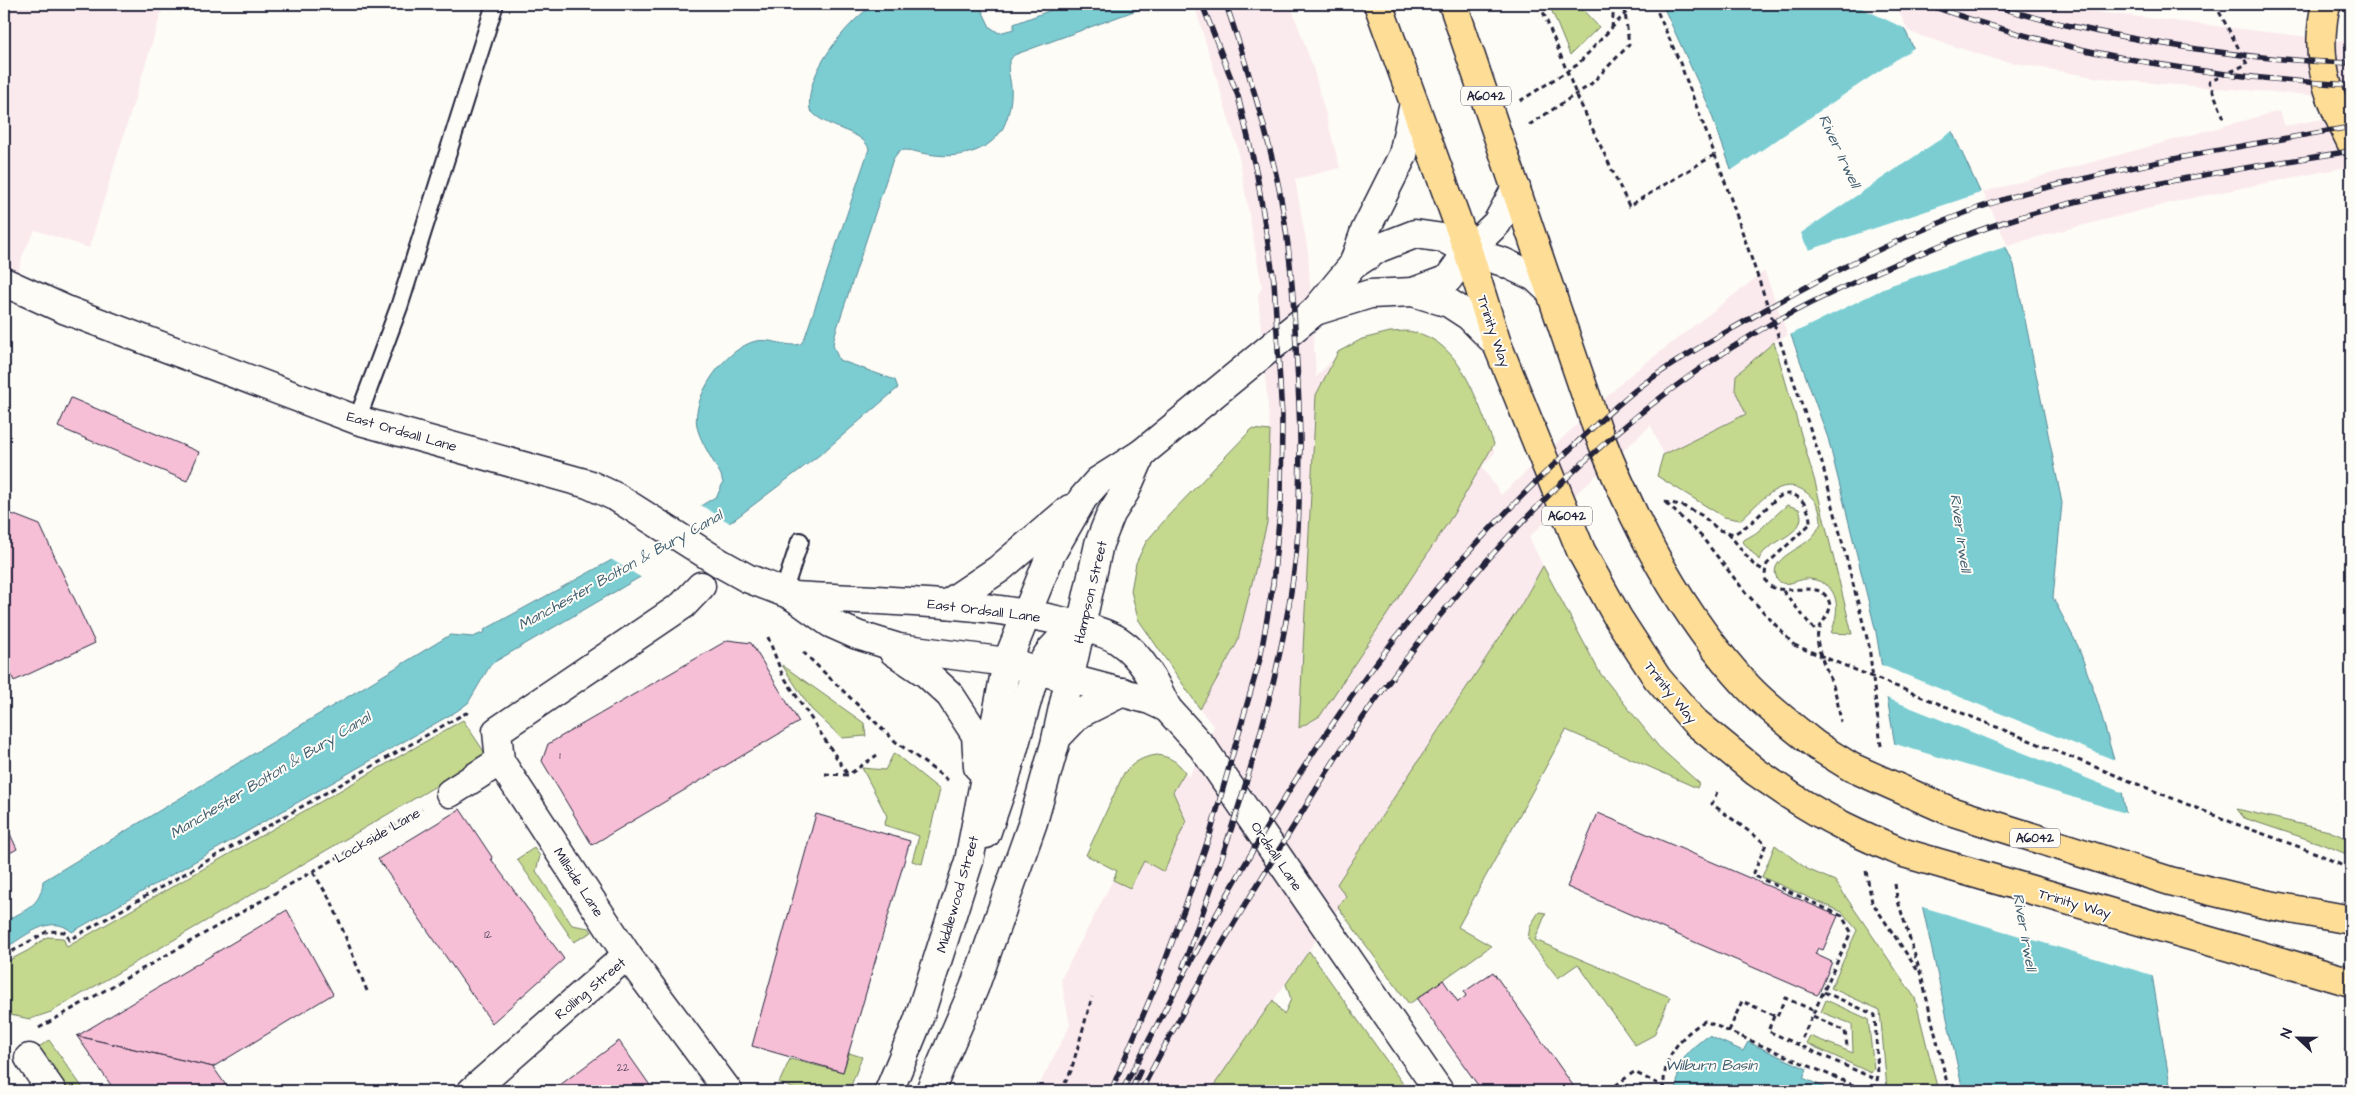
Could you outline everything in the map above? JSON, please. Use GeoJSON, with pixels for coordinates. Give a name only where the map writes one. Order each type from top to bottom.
{"type":"FeatureCollection","features":[{"type":"Feature","properties":{"kind":"main road","name":"Trinity Way"},"geometry":{"type":"LineString","coordinates":[[1378,4],[1468,251],[1497,344],[1581,552],[1618,618],[1657,678],[1694,721],[1741,761],[1822,816],[1859,835],[1904,853],[2351,982]]}},
{"type":"Feature","properties":{"kind":"main road","name":"A6042"},"geometry":{"type":"LineString","coordinates":[[1454,4],[1552,293],[1626,502],[1670,583],[1721,657],[1750,688],[1780,717],[1817,746],[1851,767],[1950,812],[2170,881],[2264,904],[2351,920]]}},
{"type":"Feature","properties":{"kind":"main road"},"geometry":{"type":"LineString","coordinates":[[2321,5],[2323,72],[2332,103],[2351,142]]}},
{"type":"Feature","properties":{"kind":"main road"},"geometry":{"type":"LineString","coordinates":[[1353,265],[1365,231],[1403,155],[1414,103]]}},
{"type":"Feature","properties":{"kind":"main road","name":"Hampson Street"},"geometry":{"type":"LineString","coordinates":[[1315,310],[1370,294],[1413,292],[1448,279],[1468,251],[1497,223],[1516,188]]}},
{"type":"Feature","properties":{"kind":"main road","name":"Hampson Street"},"geometry":{"type":"LineString","coordinates":[[1007,662],[1051,554],[1083,498],[1098,481],[1142,453],[1315,310],[1353,265],[1379,248],[1415,234],[1443,238],[1468,251],[1503,262],[1535,277],[1552,293]]}},
{"type":"Feature","properties":{"kind":"main road","name":"East Ordsall Lane"},"geometry":{"type":"LineString","coordinates":[[4,282],[66,310],[357,420],[588,484],[616,497],[748,578],[787,594],[830,622],[880,643],[899,648],[1007,662],[1071,679]]}},
{"type":"Feature","properties":{"kind":"main road"},"geometry":{"type":"LineString","coordinates":[[1413,292],[1450,304],[1469,316],[1497,344]]}},
{"type":"Feature","properties":{"kind":"main road","name":"Hampson Street"},"geometry":{"type":"LineString","coordinates":[[1071,679],[1099,544],[1111,514],[1125,492],[1142,453]]}},
{"type":"Feature","properties":{"kind":"main road"},"geometry":{"type":"LineString","coordinates":[[947,604],[999,569],[1083,498]]}},
{"type":"Feature","properties":{"kind":"main road"},"geometry":{"type":"LineString","coordinates":[[450,793],[500,761],[497,731],[683,605],[701,586]]}},
{"type":"Feature","properties":{"kind":"main road","name":"East Ordsall Lane"},"geometry":{"type":"LineString","coordinates":[[787,594],[947,604],[1026,613],[1082,626],[1119,640],[1147,668],[1168,708]]}},
{"type":"Feature","properties":{"kind":"main road"},"geometry":{"type":"LineString","coordinates":[[969,861],[980,847],[990,826],[1032,683],[1038,670],[1054,644],[1065,634],[1082,626]]}},
{"type":"Feature","properties":{"kind":"main road"},"geometry":{"type":"LineString","coordinates":[[880,643],[926,673],[950,695],[965,716],[976,735],[980,793]]}},
{"type":"Feature","properties":{"kind":"main road","name":"Middlewood Street"},"geometry":{"type":"LineString","coordinates":[[889,1091],[918,1021],[969,861],[980,793],[1007,662]]}},
{"type":"Feature","properties":{"kind":"main road"},"geometry":{"type":"LineString","coordinates":[[930,1091],[978,978],[1033,822],[1071,679]]}},
{"type":"Feature","properties":{"kind":"main road","name":"Ordsall Lane"},"geometry":{"type":"LineString","coordinates":[[1071,679],[1150,700],[1168,708],[1203,748],[1439,1091]]}},
{"type":"Feature","properties":{"kind":"main road"},"geometry":{"type":"LineString","coordinates":[[1057,737],[1079,714],[1123,692]]}},
{"type":"Feature","properties":{"kind":"main road","name":"Millside Lane"},"geometry":{"type":"LineString","coordinates":[[500,761],[627,955]]}},
{"type":"Feature","properties":{"kind":"main road","name":"Rolling Street"},"geometry":{"type":"LineString","coordinates":[[472,1091],[627,955],[728,1091]]}},
{"type":"Feature","properties":{"kind":"main road"},"geometry":{"type":"LineString","coordinates":[[29,1058],[52,1091]]}},
{"type":"Feature","properties":{"kind":"lane"},"geometry":{"type":"LineString","coordinates":[[357,420],[399,307],[495,4]]}},
{"type":"Feature","properties":{"kind":"lane"},"geometry":{"type":"LineString","coordinates":[[787,594],[800,541]]}},
{"type":"Feature","properties":{"kind":"path"},"geometry":{"type":"LineString","coordinates":[[1540,4],[1576,94],[1629,206],[1714,155]]}},
{"type":"Feature","properties":{"kind":"path"},"geometry":{"type":"LineString","coordinates":[[1612,29],[1614,4]]}},
{"type":"Feature","properties":{"kind":"path"},"geometry":{"type":"LineString","coordinates":[[1529,125],[1590,85],[1629,45],[1625,12],[1618,4]]}},
{"type":"Feature","properties":{"kind":"path"},"geometry":{"type":"LineString","coordinates":[[1520,101],[1577,65],[1634,4]]}},
{"type":"Feature","properties":{"kind":"path"},"geometry":{"type":"LineString","coordinates":[[1654,4],[1680,64],[1714,155],[1822,463],[1869,646]]}},
{"type":"Feature","properties":{"kind":"path"},"geometry":{"type":"LineString","coordinates":[[2215,4],[2247,64],[2209,82],[2224,118]]}},
{"type":"Feature","properties":{"kind":"path"},"geometry":{"type":"LineString","coordinates":[[1817,633],[1829,611],[1829,602],[1825,594],[1818,589],[1810,587],[1783,591],[1775,589],[1768,583],[1765,571],[1767,564],[1780,550],[1810,524],[1809,509],[1805,503],[1798,497],[1780,496],[1754,520],[1734,534],[1719,530],[1701,515],[1688,508],[1666,502],[1701,536],[1746,593],[1794,645],[2236,824],[2319,854],[2351,870]]}},
{"type":"Feature","properties":{"kind":"path"},"geometry":{"type":"LineString","coordinates":[[1727,532],[1753,564],[1765,571]]}},
{"type":"Feature","properties":{"kind":"path"},"geometry":{"type":"LineString","coordinates":[[1783,591],[1817,633],[1821,654],[1835,692],[1842,730]]}},
{"type":"Feature","properties":{"kind":"path"},"geometry":{"type":"LineString","coordinates":[[768,638],[782,674],[848,775]]}},
{"type":"Feature","properties":{"kind":"path"},"geometry":{"type":"LineString","coordinates":[[802,652],[896,742],[950,782]]}},
{"type":"Feature","properties":{"kind":"path"},"geometry":{"type":"LineString","coordinates":[[4,956],[48,931],[65,932],[70,940],[466,713],[497,731]]}},
{"type":"Feature","properties":{"kind":"path"},"geometry":{"type":"LineString","coordinates":[[825,774],[848,775],[877,755]]}},
{"type":"Feature","properties":{"kind":"path"},"geometry":{"type":"LineString","coordinates":[[1718,792],[1712,804],[1766,844],[1753,875],[1842,916],[1851,932],[1802,1038]]}},
{"type":"Feature","properties":{"kind":"path","name":"Lockside Lane"},"geometry":{"type":"LineString","coordinates":[[32,1028],[41,1028],[450,793]]}},
{"type":"Feature","properties":{"kind":"path"},"geometry":{"type":"LineString","coordinates":[[1865,864],[1872,902],[1921,975]]}},
{"type":"Feature","properties":{"kind":"path"},"geometry":{"type":"LineString","coordinates":[[313,872],[332,903],[367,991]]}},
{"type":"Feature","properties":{"kind":"path"},"geometry":{"type":"LineString","coordinates":[[1824,992],[1875,1015],[1877,1080],[1875,1091]]}},
{"type":"Feature","properties":{"kind":"path"},"geometry":{"type":"LineString","coordinates":[[1061,1091],[1071,1071],[1092,997]]}},
{"type":"Feature","properties":{"kind":"path"},"geometry":{"type":"LineString","coordinates":[[1847,1046],[1844,1031],[1785,998],[1776,1017],[1774,1016],[1768,1031],[1877,1080]]}},
{"type":"Feature","properties":{"kind":"path"},"geometry":{"type":"LineString","coordinates":[[1729,1031],[1742,1001],[1774,1016]]}},
{"type":"Feature","properties":{"kind":"path"},"geometry":{"type":"LineString","coordinates":[[1608,1091],[1634,1072],[1664,1089],[1667,1060],[1676,1044],[1689,1030],[1704,1020],[1867,1091]]}},
{"type":"Feature","properties":{"kind":"shaded area"},"geometry":{"type":"Polygon","coordinates":[[[4,4],[164,4],[89,248],[35,230],[23,254],[4,317],[4,4]]]}},
{"type":"Feature","properties":{"kind":"shaded area"},"geometry":{"type":"Polygon","coordinates":[[[1194,4],[1290,4],[1313,67],[1340,168],[1295,179],[1308,252],[1316,377],[1337,355],[1485,428],[1495,453],[1482,466],[1501,495],[1630,375],[1804,241],[2279,111],[2284,126],[2351,114],[2351,166],[2182,200],[2026,240],[1945,269],[1842,309],[1774,342],[1768,347],[1735,390],[1746,414],[1663,455],[1651,425],[1529,537],[1543,566],[1521,605],[1338,883],[1347,896],[1210,1091],[1036,1091],[1070,1025],[1061,979],[1113,880],[1130,888],[1173,792],[1185,772],[1189,777],[1214,727],[1200,709],[1237,643],[1267,523],[1270,431],[1258,295],[1262,287],[1237,146],[1194,4]]]}},
{"type":"Feature","properties":{"kind":"shaded area"},"geometry":{"type":"Polygon","coordinates":[[[1853,4],[2055,4],[2072,9],[2351,42],[2351,98],[2093,77],[1998,60],[1915,34],[1853,4]]]}},
{"type":"Feature","properties":{"kind":"green space"},"geometry":{"type":"Polygon","coordinates":[[[1549,4],[1577,4],[1599,27],[1570,55],[1549,4]]]}},
{"type":"Feature","properties":{"kind":"green space"},"geometry":{"type":"Polygon","coordinates":[[[1390,332],[1413,332],[1430,338],[1444,348],[1456,361],[1466,377],[1494,444],[1453,515],[1320,716],[1299,728],[1316,395],[1338,352],[1362,339],[1390,332]]]}},
{"type":"Feature","properties":{"kind":"green space"},"geometry":{"type":"Polygon","coordinates":[[[1774,342],[1815,482],[1852,634],[1831,633],[1836,616],[1836,599],[1828,586],[1810,579],[1782,583],[1778,581],[1776,576],[1775,570],[1781,559],[1812,537],[1821,523],[1818,507],[1807,493],[1797,487],[1779,488],[1763,499],[1740,520],[1724,517],[1657,476],[1663,455],[1746,414],[1735,390],[1736,375],[1774,342]]]}},
{"type":"Feature","properties":{"kind":"green space"},"geometry":{"type":"Polygon","coordinates":[[[1252,429],[1270,431],[1267,523],[1237,643],[1200,709],[1138,619],[1131,591],[1136,563],[1146,542],[1169,515],[1252,429]]]}},
{"type":"Feature","properties":{"kind":"green space"},"geometry":{"type":"Polygon","coordinates":[[[1787,505],[1799,509],[1801,518],[1799,525],[1769,547],[1759,560],[1742,541],[1756,533],[1787,505]]]}},
{"type":"Feature","properties":{"kind":"green space"},"geometry":{"type":"Polygon","coordinates":[[[1543,566],[1600,673],[1659,747],[1699,783],[1697,788],[1566,730],[1458,927],[1491,946],[1409,1004],[1338,907],[1346,896],[1337,884],[1521,605],[1543,566]]]}},
{"type":"Feature","properties":{"kind":"green space"},"geometry":{"type":"Polygon","coordinates":[[[782,665],[864,723],[866,736],[842,738],[811,709],[782,665]]]}},
{"type":"Feature","properties":{"kind":"green space"},"geometry":{"type":"Polygon","coordinates":[[[463,720],[487,756],[51,1012],[30,1019],[10,1015],[4,1018],[4,963],[29,950],[47,937],[63,938],[67,947],[463,720]]]}},
{"type":"Feature","properties":{"kind":"green space"},"geometry":{"type":"Polygon","coordinates":[[[894,753],[940,790],[922,864],[912,861],[919,836],[884,825],[887,816],[862,768],[885,770],[894,753]]]}},
{"type":"Feature","properties":{"kind":"green space"},"geometry":{"type":"Polygon","coordinates":[[[1157,755],[1173,760],[1185,772],[1173,792],[1186,821],[1164,872],[1144,861],[1130,888],[1113,880],[1117,871],[1086,855],[1124,773],[1139,761],[1157,755]]]}},
{"type":"Feature","properties":{"kind":"green space"},"geometry":{"type":"Polygon","coordinates":[[[2237,809],[2329,831],[2351,840],[2351,856],[2325,845],[2244,818],[2237,809]]]}},
{"type":"Feature","properties":{"kind":"green space"},"geometry":{"type":"Polygon","coordinates":[[[1775,845],[1807,869],[1835,881],[1915,998],[1938,1091],[1892,1091],[1887,1089],[1880,1010],[1831,988],[1857,930],[1842,912],[1762,877],[1775,845]]]}},
{"type":"Feature","properties":{"kind":"green space"},"geometry":{"type":"Polygon","coordinates":[[[534,848],[540,856],[536,871],[572,925],[589,928],[592,932],[574,942],[517,859],[534,848]]]}},
{"type":"Feature","properties":{"kind":"green space"},"geometry":{"type":"Polygon","coordinates":[[[1539,912],[1546,913],[1535,940],[1670,997],[1654,1035],[1635,1045],[1578,964],[1558,978],[1528,939],[1530,926],[1539,912]]]}},
{"type":"Feature","properties":{"kind":"green space"},"geometry":{"type":"Polygon","coordinates":[[[1309,951],[1408,1091],[1210,1091],[1273,1000],[1284,1015],[1291,999],[1286,984],[1309,951]]]}},
{"type":"Feature","properties":{"kind":"green space"},"geometry":{"type":"Polygon","coordinates":[[[1826,1000],[1868,1019],[1874,1069],[1871,1073],[1806,1043],[1810,1036],[1853,1053],[1852,1024],[1821,1012],[1826,1000]]]}},
{"type":"Feature","properties":{"kind":"green space"},"geometry":{"type":"Polygon","coordinates":[[[49,1040],[85,1091],[70,1091],[39,1047],[49,1040]]]}},
{"type":"Feature","properties":{"kind":"green space"},"geometry":{"type":"Polygon","coordinates":[[[849,1053],[862,1057],[849,1091],[799,1091],[779,1083],[790,1059],[843,1072],[849,1053]]]}},
{"type":"Feature","properties":{"kind":"water","name":"Manchester Bolton & Bury Canal"},"geometry":{"type":"Polygon","coordinates":[[[874,4],[979,4],[990,27],[999,33],[1014,29],[1014,24],[1067,4],[1153,4],[1014,55],[1008,67],[1011,92],[1008,113],[1003,128],[989,144],[970,153],[949,156],[903,150],[899,151],[893,159],[833,345],[839,360],[895,380],[898,388],[822,453],[719,531],[491,664],[468,703],[457,711],[72,932],[64,927],[46,926],[37,929],[4,949],[4,922],[25,911],[35,902],[42,890],[43,881],[450,635],[473,637],[485,632],[484,630],[610,561],[717,496],[723,483],[721,475],[704,445],[697,427],[699,401],[713,375],[733,353],[745,345],[762,340],[796,345],[801,344],[805,337],[869,149],[860,138],[817,117],[810,110],[810,96],[820,65],[829,51],[851,24],[874,4]]]}},
{"type":"Feature","properties":{"kind":"water","name":"River Irwell"},"geometry":{"type":"Polygon","coordinates":[[[1662,4],[1893,4],[2014,265],[2062,503],[2053,598],[2078,646],[2098,703],[2121,785],[2171,1091],[1963,1091],[1921,900],[1876,632],[1828,438],[1707,102],[1662,4]]]}},
{"type":"Feature","properties":{"kind":"water","name":"Wilburn Basin"},"geometry":{"type":"Polygon","coordinates":[[[1709,1036],[1743,1051],[1748,1042],[1807,1069],[1803,1078],[1833,1091],[1677,1091],[1678,1073],[1684,1059],[1694,1046],[1709,1036]]]}},
{"type":"Feature","properties":{"kind":"pier"},"geometry":{"type":"Polygon","coordinates":[[[1853,4],[1895,4],[1908,30],[1853,4]]]}},
{"type":"Feature","properties":{"kind":"pier"},"geometry":{"type":"Polygon","coordinates":[[[1915,47],[1954,130],[1801,233],[1804,241],[1809,250],[1983,192],[2008,246],[1891,285],[1788,336],[1729,172],[1915,47]]]}},
{"type":"Feature","properties":{"kind":"pier"},"geometry":{"type":"Polygon","coordinates":[[[699,504],[733,525],[642,578],[609,558],[699,504]]]}},
{"type":"Feature","properties":{"kind":"pier"},"geometry":{"type":"Polygon","coordinates":[[[1879,664],[2117,761],[2126,794],[1884,697],[1879,664]]]}},
{"type":"Feature","properties":{"kind":"pier"},"geometry":{"type":"Polygon","coordinates":[[[1892,743],[2129,814],[2155,976],[1919,906],[1892,743]]]}},
{"type":"Feature","properties":{"kind":"building"},"geometry":{"type":"Polygon","coordinates":[[[71,398],[199,452],[187,481],[58,427],[71,398]]]}},
{"type":"Feature","properties":{"kind":"building"},"geometry":{"type":"Polygon","coordinates":[[[4,511],[40,525],[95,643],[14,681],[4,658],[4,511]]]}},
{"type":"Feature","properties":{"kind":"building"},"geometry":{"type":"Polygon","coordinates":[[[728,640],[751,643],[799,722],[592,845],[542,761],[548,744],[728,640]]]}},
{"type":"Feature","properties":{"kind":"building"},"geometry":{"type":"Polygon","coordinates":[[[460,809],[492,857],[491,859],[564,959],[492,1023],[378,859],[460,809]]]}},
{"type":"Feature","properties":{"kind":"building"},"geometry":{"type":"Polygon","coordinates":[[[1598,813],[1838,916],[1823,950],[1818,948],[1815,954],[1832,962],[1819,993],[1817,995],[1567,887],[1598,813]]]}},
{"type":"Feature","properties":{"kind":"building"},"geometry":{"type":"Polygon","coordinates":[[[816,814],[910,841],[843,1072],[752,1046],[816,814]]]}},
{"type":"Feature","properties":{"kind":"building"},"geometry":{"type":"Polygon","coordinates":[[[4,821],[17,849],[4,856],[4,821]]]}},
{"type":"Feature","properties":{"kind":"building"},"geometry":{"type":"Polygon","coordinates":[[[287,910],[333,994],[213,1067],[77,1036],[287,910]]]}},
{"type":"Feature","properties":{"kind":"building"},"geometry":{"type":"Polygon","coordinates":[[[1493,972],[1577,1091],[1482,1091],[1417,999],[1443,980],[1458,1002],[1466,996],[1464,992],[1493,972]]]}},
{"type":"Feature","properties":{"kind":"building"},"geometry":{"type":"Polygon","coordinates":[[[77,1036],[213,1067],[230,1091],[115,1091],[77,1036]]]}},
{"type":"Feature","properties":{"kind":"building"},"geometry":{"type":"Polygon","coordinates":[[[619,1041],[654,1091],[552,1091],[619,1041]]]}},
{"type":"Feature","properties":{"kind":"railway"},"geometry":{"type":"LineString","coordinates":[[1111,1091],[1158,980],[1211,831],[1260,659],[1273,584],[1281,500],[1282,417],[1274,281],[1257,175],[1238,96],[1202,4]]}},
{"type":"Feature","properties":{"kind":"railway"},"geometry":{"type":"LineString","coordinates":[[1183,967],[1218,870],[1263,722],[1286,622],[1296,556],[1298,525],[1299,402],[1286,226],[1279,186],[1264,125],[1226,4]]}},
{"type":"Feature","properties":{"kind":"railway"},"geometry":{"type":"LineString","coordinates":[[1926,4],[1977,22],[2030,37],[2135,60],[2243,76],[2351,85]]}},
{"type":"Feature","properties":{"kind":"railway"},"geometry":{"type":"LineString","coordinates":[[1989,4],[2074,27],[2181,47],[2266,58],[2351,63]]}},
{"type":"Feature","properties":{"kind":"railway"},"geometry":{"type":"LineString","coordinates":[[1122,1091],[1195,954],[1271,819],[1351,697],[1402,630],[1457,565],[1545,473],[1637,389],[1692,352],[1780,301],[1844,267],[1910,236],[1977,209],[2027,192],[2144,165],[2351,127]]}},
{"type":"Feature","properties":{"kind":"railway"},"geometry":{"type":"LineString","coordinates":[[1141,1091],[1191,997],[1245,905],[1333,762],[1393,677],[1483,564],[1533,511],[1585,461],[1639,414],[1697,371],[1773,323],[1888,267],[1968,234],[2058,206],[2099,196],[2225,171],[2351,151]]}},
{"type":"Feature","properties":{"kind":"railway"},"geometry":{"type":"LineString","coordinates":[[1131,1091],[1140,1071]]}}]}
